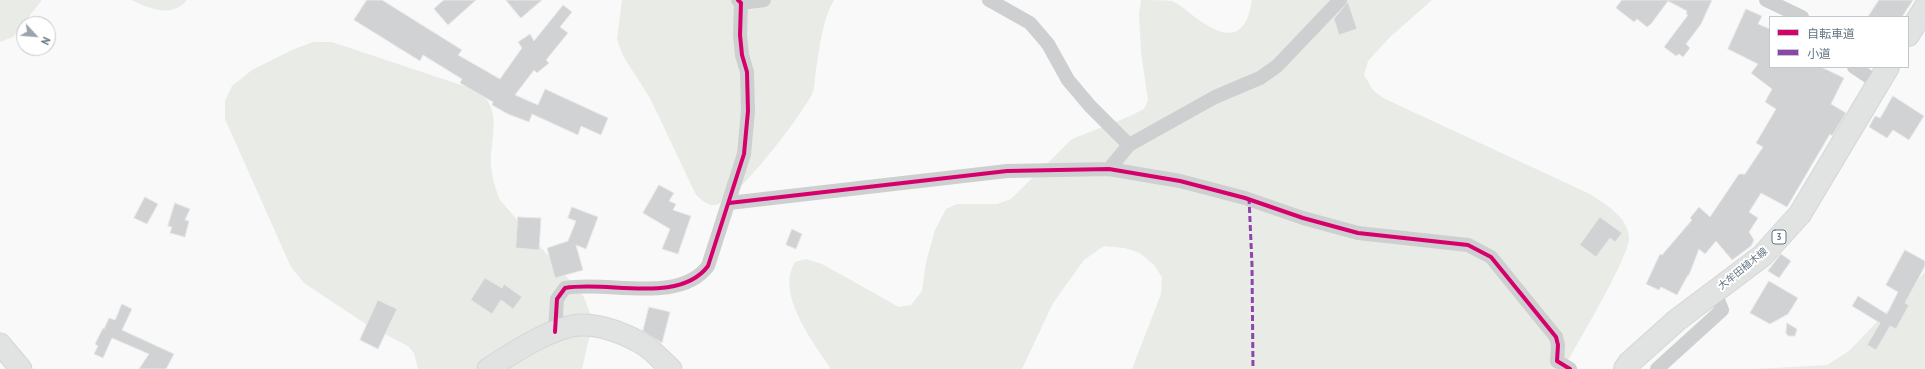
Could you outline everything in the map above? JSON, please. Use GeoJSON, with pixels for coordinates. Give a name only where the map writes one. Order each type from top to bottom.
{"type":"FeatureCollection","features":[{"type":"Feature","properties":{"kind":"main road"},"geometry":{"type":"LineString","coordinates":[[1909,33],[1925,8]]}},
{"type":"Feature","properties":{"kind":"main road","name":"大牟田植木線"},"geometry":{"type":"LineString","coordinates":[[1625,369],[1629,363],[1677,320],[1762,256],[1800,214],[1883,75]]}},
{"type":"Feature","properties":{"kind":"main road"},"geometry":{"type":"LineString","coordinates":[[488,369],[517,350],[555,332],[581,325],[602,327],[642,344],[671,369]]}},
{"type":"Feature","properties":{"kind":"main road"},"geometry":{"type":"LineString","coordinates":[[0,344],[20,369]]}},
{"type":"Feature","properties":{"kind":"street"},"geometry":{"type":"LineString","coordinates":[[555,332],[557,299],[565,288],[594,285],[630,289],[666,287],[688,282],[702,275],[708,266],[744,154],[748,111],[747,72],[742,55],[739,1],[764,0]]}},
{"type":"Feature","properties":{"kind":"street"},"geometry":{"type":"LineString","coordinates":[[989,0],[1030,24],[1048,44],[1068,80],[1090,106],[1129,145]]}},
{"type":"Feature","properties":{"kind":"street"},"geometry":{"type":"LineString","coordinates":[[1109,169],[1129,145],[1215,97],[1260,78],[1277,66],[1340,0]]}},
{"type":"Feature","properties":{"kind":"street"},"geometry":{"type":"LineString","coordinates":[[1766,0],[1800,16]]}},
{"type":"Feature","properties":{"kind":"street"},"geometry":{"type":"LineString","coordinates":[[1858,68],[1883,75]]}},
{"type":"Feature","properties":{"kind":"street"},"geometry":{"type":"LineString","coordinates":[[729,203],[1007,171],[1109,169],[1180,181],[1246,198],[1303,218],[1358,233],[1468,245],[1491,257],[1556,337],[1558,345],[1557,361],[1569,368]]}},
{"type":"Feature","properties":{"kind":"street"},"geometry":{"type":"LineString","coordinates":[[1657,369],[1722,310],[1715,292]]}},
{"type":"Feature","properties":{"kind":"shaded area"},"geometry":{"type":"Polygon","coordinates":[[[0,0],[42,0],[29,16],[16,16],[16,33],[13,37],[0,42],[0,0]]]}},
{"type":"Feature","properties":{"kind":"shaded area"},"geometry":{"type":"Polygon","coordinates":[[[131,0],[187,0],[181,6],[174,9],[160,10],[153,9],[131,0]]]}},
{"type":"Feature","properties":{"kind":"shaded area"},"geometry":{"type":"Polygon","coordinates":[[[622,0],[834,0],[827,16],[822,34],[813,91],[806,105],[768,156],[752,174],[725,200],[715,205],[701,200],[695,193],[650,98],[623,56],[617,39],[622,0]]]}},
{"type":"Feature","properties":{"kind":"shaded area"},"geometry":{"type":"Polygon","coordinates":[[[1141,0],[1172,1],[1210,27],[1228,33],[1235,32],[1244,24],[1248,17],[1252,0],[1432,0],[1390,37],[1368,61],[1364,75],[1373,90],[1383,98],[1590,194],[1615,212],[1625,223],[1628,230],[1629,238],[1627,248],[1621,263],[1563,369],[1132,369],[1161,294],[1162,277],[1154,265],[1140,253],[1125,248],[1104,246],[1084,260],[1053,303],[1022,369],[831,369],[815,346],[799,318],[793,303],[790,289],[790,275],[795,262],[806,259],[822,264],[899,307],[911,305],[922,291],[926,262],[935,230],[946,209],[957,204],[997,204],[1011,199],[1072,139],[1128,117],[1144,109],[1148,100],[1141,52],[1139,14],[1141,0]]]}},
{"type":"Feature","properties":{"kind":"shaded area"},"geometry":{"type":"Polygon","coordinates":[[[313,42],[332,42],[473,89],[483,96],[489,104],[494,122],[491,164],[494,182],[500,200],[584,297],[591,316],[591,330],[582,369],[418,369],[414,353],[408,346],[369,326],[304,283],[291,267],[225,119],[225,101],[232,86],[252,70],[292,50],[313,42]]]}},
{"type":"Feature","properties":{"kind":"shaded area"},"geometry":{"type":"Polygon","coordinates":[[[1925,272],[1925,369],[1756,369],[1827,365],[1849,351],[1925,272]]]}},
{"type":"Feature","properties":{"kind":"building"},"geometry":{"type":"Polygon","coordinates":[[[367,0],[382,0],[462,50],[458,55],[500,79],[522,48],[518,42],[530,34],[534,41],[563,5],[572,12],[560,27],[568,33],[546,60],[549,63],[537,73],[534,70],[515,95],[538,105],[545,89],[608,118],[601,135],[581,126],[578,135],[532,114],[529,122],[508,114],[492,105],[493,102],[460,83],[462,79],[423,55],[420,61],[354,20],[367,0]]]}},
{"type":"Feature","properties":{"kind":"building"},"geometry":{"type":"Polygon","coordinates":[[[444,0],[476,0],[448,25],[434,9],[444,0]]]}},
{"type":"Feature","properties":{"kind":"building"},"geometry":{"type":"Polygon","coordinates":[[[506,0],[542,0],[521,18],[506,0]]]}},
{"type":"Feature","properties":{"kind":"building"},"geometry":{"type":"Polygon","coordinates":[[[1622,0],[1712,0],[1701,24],[1686,44],[1690,48],[1683,57],[1679,54],[1676,56],[1664,47],[1688,15],[1686,14],[1687,11],[1668,1],[1651,24],[1647,27],[1637,19],[1634,22],[1616,8],[1622,0]]]}},
{"type":"Feature","properties":{"kind":"building"},"geometry":{"type":"Polygon","coordinates":[[[1879,0],[1913,0],[1903,16],[1869,16],[1879,0]]]}},
{"type":"Feature","properties":{"kind":"building"},"geometry":{"type":"Polygon","coordinates":[[[1348,2],[1357,29],[1339,35],[1334,19],[1348,2]]]}},
{"type":"Feature","properties":{"kind":"building"},"geometry":{"type":"Polygon","coordinates":[[[1746,9],[1762,16],[1758,24],[1769,29],[1769,68],[1823,68],[1844,78],[1831,104],[1846,113],[1832,136],[1830,134],[1787,207],[1761,193],[1749,212],[1758,218],[1749,232],[1754,240],[1751,246],[1732,260],[1716,241],[1705,254],[1699,249],[1689,275],[1677,295],[1661,287],[1659,290],[1646,284],[1660,254],[1662,255],[1692,220],[1690,218],[1699,207],[1710,217],[1739,174],[1745,174],[1763,147],[1756,143],[1776,109],[1765,102],[1772,89],[1751,73],[1758,64],[1728,49],[1746,9]]]}},
{"type":"Feature","properties":{"kind":"building"},"geometry":{"type":"Polygon","coordinates":[[[1893,96],[1924,116],[1909,140],[1893,130],[1887,138],[1869,127],[1875,116],[1880,118],[1893,96]]]}},
{"type":"Feature","properties":{"kind":"building"},"geometry":{"type":"Polygon","coordinates":[[[659,185],[674,193],[669,201],[676,204],[673,210],[691,216],[678,254],[662,249],[670,229],[643,213],[659,185]]]}},
{"type":"Feature","properties":{"kind":"building"},"geometry":{"type":"Polygon","coordinates":[[[145,197],[158,204],[147,224],[134,218],[145,197]]]}},
{"type":"Feature","properties":{"kind":"building"},"geometry":{"type":"Polygon","coordinates":[[[175,203],[190,209],[185,220],[189,221],[185,237],[170,233],[172,227],[168,226],[175,203]]]}},
{"type":"Feature","properties":{"kind":"building"},"geometry":{"type":"Polygon","coordinates":[[[572,207],[598,217],[586,249],[576,245],[583,270],[555,278],[547,248],[568,241],[576,221],[568,218],[572,207]]]}},
{"type":"Feature","properties":{"kind":"building"},"geometry":{"type":"Polygon","coordinates":[[[518,217],[541,218],[539,250],[516,248],[518,217]]]}},
{"type":"Feature","properties":{"kind":"building"},"geometry":{"type":"Polygon","coordinates":[[[1600,217],[1622,233],[1615,242],[1610,238],[1596,257],[1580,245],[1600,217]]]}},
{"type":"Feature","properties":{"kind":"building"},"geometry":{"type":"Polygon","coordinates":[[[792,229],[802,234],[796,249],[786,245],[792,229]]]}},
{"type":"Feature","properties":{"kind":"building"},"geometry":{"type":"Polygon","coordinates":[[[1905,250],[1925,261],[1925,266],[1905,303],[1909,305],[1896,329],[1890,326],[1876,350],[1867,345],[1880,323],[1852,306],[1858,296],[1887,314],[1898,292],[1886,285],[1905,250]]]}},
{"type":"Feature","properties":{"kind":"building"},"geometry":{"type":"Polygon","coordinates":[[[1781,254],[1791,261],[1779,278],[1768,271],[1781,254]]]}},
{"type":"Feature","properties":{"kind":"building"},"geometry":{"type":"Polygon","coordinates":[[[485,278],[502,288],[504,284],[522,297],[513,309],[501,300],[492,314],[471,300],[485,278]]]}},
{"type":"Feature","properties":{"kind":"building"},"geometry":{"type":"Polygon","coordinates":[[[1769,281],[1798,298],[1788,314],[1770,324],[1750,313],[1769,281]]]}},
{"type":"Feature","properties":{"kind":"building"},"geometry":{"type":"Polygon","coordinates":[[[378,300],[397,309],[378,349],[360,340],[378,300]]]}},
{"type":"Feature","properties":{"kind":"building"},"geometry":{"type":"Polygon","coordinates":[[[122,304],[132,309],[122,330],[174,354],[166,369],[139,369],[149,354],[112,338],[103,358],[94,354],[98,346],[95,344],[103,328],[104,329],[109,318],[115,320],[122,304]]]}},
{"type":"Feature","properties":{"kind":"building"},"geometry":{"type":"Polygon","coordinates":[[[649,307],[670,312],[662,343],[643,331],[649,307]]]}},
{"type":"Feature","properties":{"kind":"building"},"geometry":{"type":"Polygon","coordinates":[[[1787,323],[1797,329],[1795,336],[1788,336],[1786,333],[1787,323]]]}},
{"type":"Feature","properties":{"kind":"marked path"},"geometry":{"type":"LineString","coordinates":[[1249,198],[1252,265],[1253,369]]}},
{"type":"Feature","properties":{"kind":"cycle path"},"geometry":{"type":"LineString","coordinates":[[555,332],[557,299],[565,288],[582,286],[641,289],[661,288],[679,285],[695,278],[708,266],[744,154],[748,111],[747,72],[742,55],[740,35],[741,3],[738,0]]}},
{"type":"Feature","properties":{"kind":"cycle path"},"geometry":{"type":"LineString","coordinates":[[729,203],[1007,171],[1109,169],[1180,181],[1245,198],[1303,218],[1358,233],[1468,245],[1491,257],[1556,337],[1558,345],[1557,361],[1570,369]]}}]}
